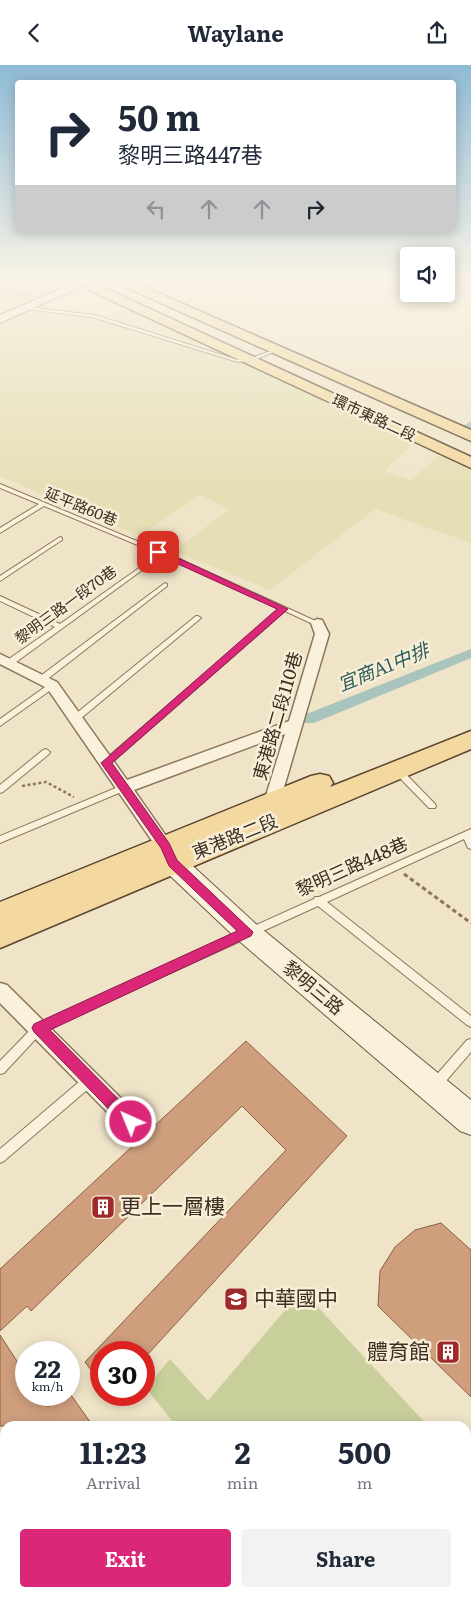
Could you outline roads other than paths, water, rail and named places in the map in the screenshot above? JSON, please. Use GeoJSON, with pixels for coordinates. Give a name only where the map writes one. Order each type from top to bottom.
{"type":"FeatureCollection","features":[{"type":"Feature","properties":{"kind":"main road","name":"環市東路二段"},"geometry":{"type":"LineString","coordinates":[[250,349],[468,451]]}},
{"type":"Feature","properties":{"kind":"main road","name":"環市東路二段"},"geometry":{"type":"LineString","coordinates":[[250,349],[468,451]]}},
{"type":"Feature","properties":{"kind":"main road","name":"環市東路二段"},"geometry":{"type":"LineString","coordinates":[[252,349],[263,355]]}},
{"type":"Feature","properties":{"kind":"main road","name":"東港路二段"},"geometry":{"type":"LineString","coordinates":[[0,915],[169,854],[278,810],[471,722]]}},
{"type":"Feature","properties":{"kind":"main road","name":"東港路二段"},"geometry":{"type":"LineString","coordinates":[[278,810],[397,770],[471,739]]}},
{"type":"Feature","properties":{"kind":"main road","name":"東港路二段"},"geometry":{"type":"LineString","coordinates":[[0,936],[169,854]]}},
{"type":"Feature","properties":{"kind":"street","name":"東港路二段110巷"},"geometry":{"type":"LineString","coordinates":[[278,810],[294,725],[322,633],[318,623]]}},
{"type":"Feature","properties":{"kind":"street"},"geometry":{"type":"LineString","coordinates":[[5,660],[47,682],[76,718],[169,854]]}},
{"type":"Feature","properties":{"kind":"street"},"geometry":{"type":"LineString","coordinates":[[123,788],[294,725]]}},
{"type":"Feature","properties":{"kind":"street","name":"黎明三路"},"geometry":{"type":"LineString","coordinates":[[169,854],[247,932],[471,1120]]}},
{"type":"Feature","properties":{"kind":"street"},"geometry":{"type":"LineString","coordinates":[[0,991],[131,1122]]}},
{"type":"Feature","properties":{"kind":"lane"},"geometry":{"type":"LineString","coordinates":[[200,349],[238,361],[263,355]]}},
{"type":"Feature","properties":{"kind":"lane","name":"延平路60巷"},"geometry":{"type":"LineString","coordinates":[[2,489],[173,558],[318,623]]}},
{"type":"Feature","properties":{"kind":"lane"},"geometry":{"type":"LineString","coordinates":[[0,531],[42,505]]}},
{"type":"Feature","properties":{"kind":"lane"},"geometry":{"type":"LineString","coordinates":[[0,579],[60,539]]}},
{"type":"Feature","properties":{"kind":"lane","name":"黎明三路一段70巷"},"geometry":{"type":"LineString","coordinates":[[5,660],[59,626],[139,570]]}},
{"type":"Feature","properties":{"kind":"lane"},"geometry":{"type":"LineString","coordinates":[[0,723],[165,585]]}},
{"type":"Feature","properties":{"kind":"lane"},"geometry":{"type":"LineString","coordinates":[[0,597],[59,626]]}},
{"type":"Feature","properties":{"kind":"lane"},"geometry":{"type":"LineString","coordinates":[[106,763],[284,609]]}},
{"type":"Feature","properties":{"kind":"lane"},"geometry":{"type":"LineString","coordinates":[[76,718],[198,618]]}},
{"type":"Feature","properties":{"kind":"lane"},"geometry":{"type":"LineString","coordinates":[[0,790],[46,752]]}},
{"type":"Feature","properties":{"kind":"lane"},"geometry":{"type":"LineString","coordinates":[[397,770],[432,806]]}},
{"type":"Feature","properties":{"kind":"lane"},"geometry":{"type":"LineString","coordinates":[[0,840],[123,788]]}},
{"type":"Feature","properties":{"kind":"lane"},"geometry":{"type":"LineString","coordinates":[[469,833],[471,846]]}},
{"type":"Feature","properties":{"kind":"lane","name":"黎明三路448巷"},"geometry":{"type":"LineString","coordinates":[[39,1028],[247,932],[469,833]]}},
{"type":"Feature","properties":{"kind":"lane"},"geometry":{"type":"LineString","coordinates":[[318,900],[471,1022]]}},
{"type":"Feature","properties":{"kind":"lane"},"geometry":{"type":"LineString","coordinates":[[0,1069],[39,1028]]}},
{"type":"Feature","properties":{"kind":"lane"},"geometry":{"type":"LineString","coordinates":[[432,1088],[471,1044]]}},
{"type":"Feature","properties":{"kind":"lane"},"geometry":{"type":"LineString","coordinates":[[0,1157],[90,1080]]}},
{"type":"Feature","properties":{"kind":"waterway"},"geometry":{"type":"LineString","coordinates":[[465,429],[471,424]]}},
{"type":"Feature","properties":{"kind":"waterway","name":"宜商A1中排"},"geometry":{"type":"LineString","coordinates":[[309,719],[471,653]]}},
{"type":"Feature","properties":{"kind":"place","name":"更上一層樓"},"geometry":{"type":"Point","coordinates":[103,1207]}},
{"type":"Feature","properties":{"kind":"place","name":"中華國中"},"geometry":{"type":"Point","coordinates":[236,1299]}},
{"type":"Feature","properties":{"kind":"place","name":"體育館"},"geometry":{"type":"Point","coordinates":[448,1352]}}]}
